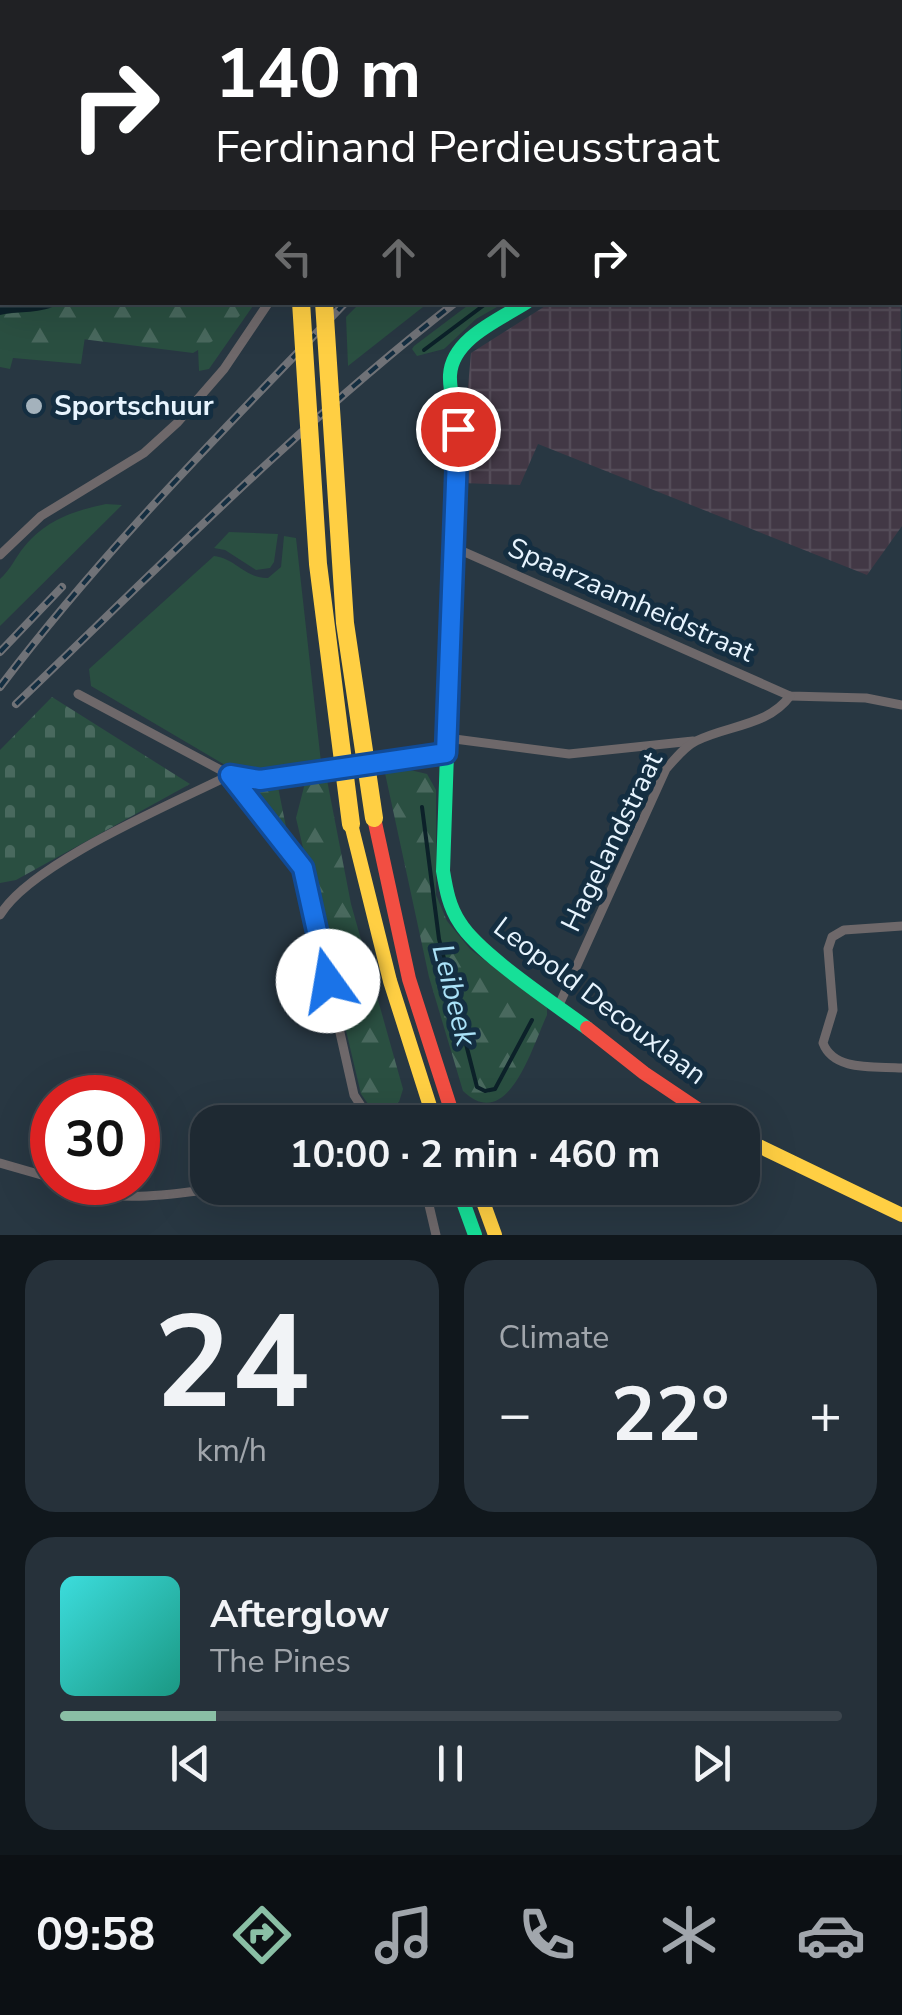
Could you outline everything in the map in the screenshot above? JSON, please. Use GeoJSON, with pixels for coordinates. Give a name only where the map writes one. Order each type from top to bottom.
{"type":"FeatureCollection","features":[{"type":"Feature","properties":{"kind":"main road"},"geometry":{"type":"LineString","coordinates":[[300,305],[322,624],[351,824],[390,981],[430,1105]]}},
{"type":"Feature","properties":{"kind":"main road"},"geometry":{"type":"LineString","coordinates":[[324,305],[345,623],[374,818],[410,978],[450,1105]]}},
{"type":"Feature","properties":{"kind":"main road","name":"Leopold Decouxlaan"},"geometry":{"type":"LineString","coordinates":[[523,305],[466,341],[452,363],[450,388],[458,429],[446,746],[446,896],[460,924],[477,944],[644,1073],[692,1105]]}},
{"type":"Feature","properties":{"kind":"main road"},"geometry":{"type":"LineString","coordinates":[[760,1147],[902,1214]]}},
{"type":"Feature","properties":{"kind":"main road"},"geometry":{"type":"LineString","coordinates":[[464,1205],[475,1235]]}},
{"type":"Feature","properties":{"kind":"main road"},"geometry":{"type":"LineString","coordinates":[[484,1205],[495,1235]]}},
{"type":"Feature","properties":{"kind":"street"},"geometry":{"type":"LineString","coordinates":[[0,554],[41,516],[144,453],[195,405],[267,305]]}},
{"type":"Feature","properties":{"kind":"street","name":"Spaarzaamheidstraat"},"geometry":{"type":"LineString","coordinates":[[453,546],[790,696]]}},
{"type":"Feature","properties":{"kind":"street"},"geometry":{"type":"LineString","coordinates":[[78,694],[230,775],[260,780],[446,746],[569,754],[696,741]]}},
{"type":"Feature","properties":{"kind":"street"},"geometry":{"type":"LineString","coordinates":[[790,696],[866,698],[902,705]]}},
{"type":"Feature","properties":{"kind":"street","name":"Hagelandstraat"},"geometry":{"type":"LineString","coordinates":[[558,1004],[666,769],[696,741],[779,712],[790,696]]}},
{"type":"Feature","properties":{"kind":"street"},"geometry":{"type":"LineString","coordinates":[[0,915],[5,897],[98,841],[230,775]]}},
{"type":"Feature","properties":{"kind":"street"},"geometry":{"type":"LineString","coordinates":[[230,775],[303,868],[354,1095],[360,1105]]}},
{"type":"Feature","properties":{"kind":"street"},"geometry":{"type":"LineString","coordinates":[[902,926],[844,930],[832,937],[828,949],[832,1010],[824,1043],[829,1054],[843,1063],[902,1068]]}},
{"type":"Feature","properties":{"kind":"street"},"geometry":{"type":"LineString","coordinates":[[0,1162],[30,1171]]}},
{"type":"Feature","properties":{"kind":"street"},"geometry":{"type":"LineString","coordinates":[[160,1196],[190,1192]]}},
{"type":"Feature","properties":{"kind":"street"},"geometry":{"type":"LineString","coordinates":[[429,1205],[436,1235]]}},
{"type":"Feature","properties":{"kind":"shaded area"},"geometry":{"type":"Polygon","coordinates":[[[547,305],[901,305],[902,526],[867,575],[538,444],[520,485],[462,483],[471,429],[466,409],[471,353],[547,305]]]}},
{"type":"Feature","properties":{"kind":"green space"},"geometry":{"type":"Polygon","coordinates":[[[0,305],[254,305],[209,369],[199,371],[198,349],[85,337],[81,364],[13,358],[10,369],[0,367],[0,305]]]}},
{"type":"Feature","properties":{"kind":"green space"},"geometry":{"type":"Polygon","coordinates":[[[249,305],[221,336],[193,353],[82,339],[0,349],[0,315],[54,307],[249,305]]]}},
{"type":"Feature","properties":{"kind":"green space"},"geometry":{"type":"Polygon","coordinates":[[[358,305],[425,305],[348,366],[346,317],[358,305]]]}},
{"type":"Feature","properties":{"kind":"green space"},"geometry":{"type":"Polygon","coordinates":[[[468,305],[483,305],[458,325],[487,305],[500,305],[476,319],[444,349],[417,356],[414,346],[468,305]]]}},
{"type":"Feature","properties":{"kind":"green space"},"geometry":{"type":"Polygon","coordinates":[[[106,504],[122,505],[0,626],[0,579],[24,547],[61,518],[106,504]]]}},
{"type":"Feature","properties":{"kind":"green space"},"geometry":{"type":"Polygon","coordinates":[[[229,532],[278,534],[270,568],[256,570],[225,550],[214,548],[229,532]]]}},
{"type":"Feature","properties":{"kind":"green space"},"geometry":{"type":"Polygon","coordinates":[[[284,536],[296,538],[321,762],[258,771],[225,765],[91,686],[89,669],[214,556],[268,578],[281,567],[284,536]]]}},
{"type":"Feature","properties":{"kind":"green space"},"geometry":{"type":"Polygon","coordinates":[[[52,697],[190,784],[16,880],[0,883],[0,750],[52,697]]]}},
{"type":"Feature","properties":{"kind":"green space"},"geometry":{"type":"Polygon","coordinates":[[[410,770],[427,774],[436,790],[436,895],[447,921],[470,949],[547,1008],[526,1064],[505,1094],[493,1102],[479,1101],[463,1091],[429,977],[385,773],[410,770]]]}},
{"type":"Feature","properties":{"kind":"green space"},"geometry":{"type":"Polygon","coordinates":[[[327,780],[351,904],[403,1089],[399,1102],[393,1105],[369,1105],[361,1094],[296,818],[305,783],[327,780]]]}},
{"type":"Feature","properties":{"kind":"green space"},"geometry":{"type":"Polygon","coordinates":[[[278,787],[289,842],[250,791],[278,787]]]}},
{"type":"Feature","properties":{"kind":"water"},"geometry":{"type":"Polygon","coordinates":[[[0,305],[56,305],[38,311],[0,315],[0,305]]]}},
{"type":"Feature","properties":{"kind":"waterway"},"geometry":{"type":"LineString","coordinates":[[424,350],[484,305]]}},
{"type":"Feature","properties":{"kind":"waterway","name":"Leibeek"},"geometry":{"type":"LineString","coordinates":[[422,807],[439,939],[477,1087],[485,1091],[495,1089],[532,1020]]}},
{"type":"Feature","properties":{"kind":"railway"},"geometry":{"type":"LineString","coordinates":[[0,687],[124,537],[343,305]]}},
{"type":"Feature","properties":{"kind":"railway"},"geometry":{"type":"LineString","coordinates":[[16,704],[285,447],[452,305]]}},
{"type":"Feature","properties":{"kind":"railway"},"geometry":{"type":"LineString","coordinates":[[0,652],[62,587]]}},
{"type":"Feature","properties":{"kind":"traffic: fast"},"geometry":{"type":"LineString","coordinates":[[522,305],[468,340],[459,350],[450,375],[458,429],[443,871],[453,911],[470,935],[500,964],[587,1028]]}},
{"type":"Feature","properties":{"kind":"traffic: fast"},"geometry":{"type":"LineString","coordinates":[[464,1205],[475,1235]]}},
{"type":"Feature","properties":{"kind":"traffic: slow"},"geometry":{"type":"LineString","coordinates":[[301,305],[318,564],[351,824]]}},
{"type":"Feature","properties":{"kind":"traffic: slow"},"geometry":{"type":"LineString","coordinates":[[324,305],[345,623],[374,818]]}},
{"type":"Feature","properties":{"kind":"traffic: slow"},"geometry":{"type":"LineString","coordinates":[[351,824],[390,981],[430,1105]]}},
{"type":"Feature","properties":{"kind":"traffic: slow"},"geometry":{"type":"LineString","coordinates":[[760,1147],[902,1215]]}},
{"type":"Feature","properties":{"kind":"traffic: slow"},"geometry":{"type":"LineString","coordinates":[[484,1205],[495,1235]]}},
{"type":"Feature","properties":{"kind":"traffic: jam"},"geometry":{"type":"LineString","coordinates":[[374,818],[409,979],[450,1105]]}},
{"type":"Feature","properties":{"kind":"traffic: jam"},"geometry":{"type":"LineString","coordinates":[[587,1028],[692,1105]]}},
{"type":"Feature","properties":{"kind":"place","name":"Sportschuur"},"geometry":{"type":"Point","coordinates":[34,406]}},
{"type":"Feature","properties":{"kind":"route"},"geometry":{"type":"LineString","coordinates":[[328,981],[303,868],[230,775],[260,780],[446,753],[458,429]]}}]}
